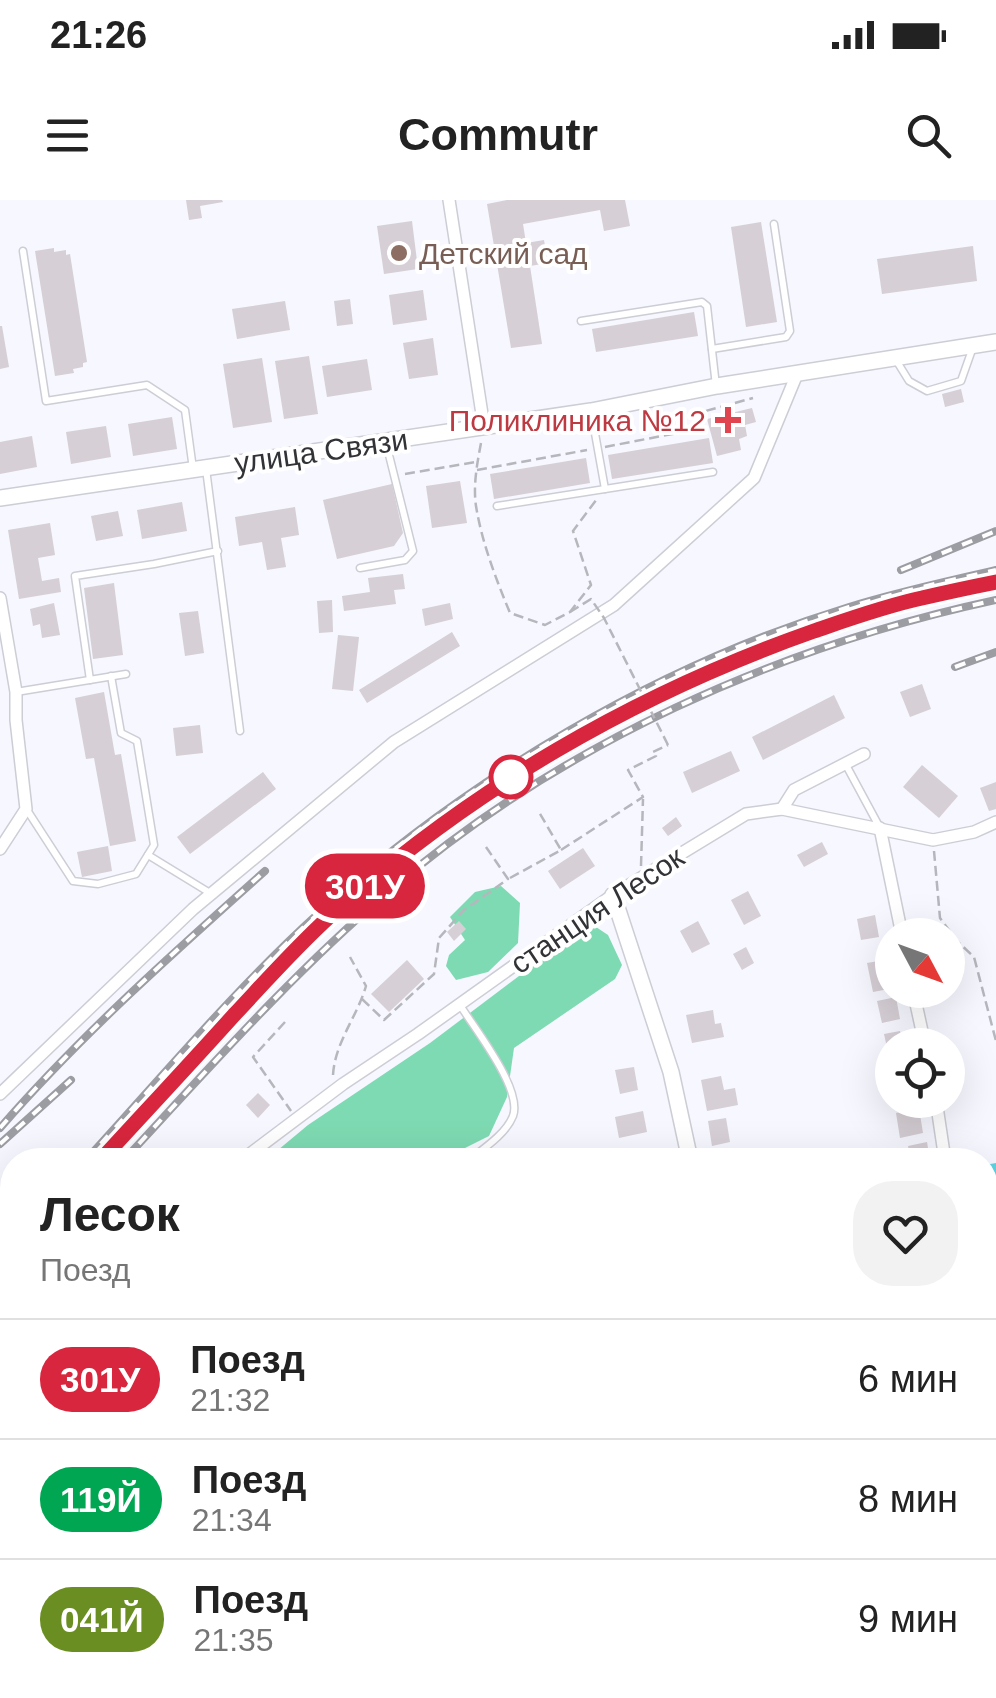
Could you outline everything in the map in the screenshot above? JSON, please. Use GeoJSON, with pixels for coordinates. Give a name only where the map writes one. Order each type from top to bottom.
{"type":"FeatureCollection","features":[{"type":"Feature","properties":{"kind":"street"},"geometry":{"type":"LineString","coordinates":[[449,200],[484,427]]}},
{"type":"Feature","properties":{"kind":"street","name":"улица Связи"},"geometry":{"type":"LineString","coordinates":[[0,498],[591,411],[716,386],[996,342]]}},
{"type":"Feature","properties":{"kind":"street"},"geometry":{"type":"LineString","coordinates":[[0,1094],[211,894],[394,742],[614,606],[754,478],[797,374]]}},
{"type":"Feature","properties":{"kind":"street"},"geometry":{"type":"LineString","coordinates":[[0,598],[16,692],[26,809],[0,849]]}},
{"type":"Feature","properties":{"kind":"street"},"geometry":{"type":"LineString","coordinates":[[0,722],[16,720]]}},
{"type":"Feature","properties":{"kind":"street"},"geometry":{"type":"LineString","coordinates":[[782,809],[794,790],[864,754]]}},
{"type":"Feature","properties":{"kind":"street","name":"станция Лесок"},"geometry":{"type":"LineString","coordinates":[[258,1148],[613,895],[746,814],[782,809],[933,840],[974,832],[996,822]]}},
{"type":"Feature","properties":{"kind":"street"},"geometry":{"type":"LineString","coordinates":[[880,828],[899,918]]}},
{"type":"Feature","properties":{"kind":"street"},"geometry":{"type":"LineString","coordinates":[[613,895],[671,1072],[687,1148]]}},
{"type":"Feature","properties":{"kind":"street"},"geometry":{"type":"LineString","coordinates":[[939,1118],[943,1148]]}},
{"type":"Feature","properties":{"kind":"lane"},"geometry":{"type":"LineString","coordinates":[[712,348],[786,337],[790,331],[774,224]]}},
{"type":"Feature","properties":{"kind":"lane"},"geometry":{"type":"LineString","coordinates":[[23,251],[46,401],[147,386],[184,410],[218,550],[240,730]]}},
{"type":"Feature","properties":{"kind":"lane"},"geometry":{"type":"LineString","coordinates":[[581,321],[702,302],[707,306],[716,386]]}},
{"type":"Feature","properties":{"kind":"lane"},"geometry":{"type":"LineString","coordinates":[[895,359],[908,381],[927,391],[961,381],[974,345]]}},
{"type":"Feature","properties":{"kind":"lane"},"geometry":{"type":"LineString","coordinates":[[591,411],[604,489]]}},
{"type":"Feature","properties":{"kind":"lane"},"geometry":{"type":"LineString","coordinates":[[360,568],[404,560],[412,551],[386,441]]}},
{"type":"Feature","properties":{"kind":"lane"},"geometry":{"type":"LineString","coordinates":[[498,506],[713,472]]}},
{"type":"Feature","properties":{"kind":"lane"},"geometry":{"type":"LineString","coordinates":[[90,680],[75,576],[218,550]]}},
{"type":"Feature","properties":{"kind":"lane"},"geometry":{"type":"LineString","coordinates":[[16,692],[126,674]]}},
{"type":"Feature","properties":{"kind":"lane"},"geometry":{"type":"LineString","coordinates":[[26,809],[72,881],[98,884],[136,874],[148,855],[154,845],[137,741],[120,733],[110,676]]}},
{"type":"Feature","properties":{"kind":"lane"},"geometry":{"type":"LineString","coordinates":[[845,764],[880,828]]}},
{"type":"Feature","properties":{"kind":"lane"},"geometry":{"type":"LineString","coordinates":[[148,855],[211,894]]}},
{"type":"Feature","properties":{"kind":"lane"},"geometry":{"type":"LineString","coordinates":[[459,1005],[503,1072],[514,1102],[513,1116],[503,1131],[483,1148]]}},
{"type":"Feature","properties":{"kind":"path"},"geometry":{"type":"LineString","coordinates":[[476,471],[704,428],[702,412],[753,398]]}},
{"type":"Feature","properties":{"kind":"path"},"geometry":{"type":"LineString","coordinates":[[484,427],[476,471],[476,505],[493,572],[510,613],[545,626],[591,599],[668,745],[628,770],[643,797],[641,877]]}},
{"type":"Feature","properties":{"kind":"path"},"geometry":{"type":"LineString","coordinates":[[394,476],[478,462]]}},
{"type":"Feature","properties":{"kind":"path"},"geometry":{"type":"LineString","coordinates":[[570,612],[590,584],[574,531],[604,489]]}},
{"type":"Feature","properties":{"kind":"path"},"geometry":{"type":"LineString","coordinates":[[650,710],[686,692]]}},
{"type":"Feature","properties":{"kind":"path"},"geometry":{"type":"LineString","coordinates":[[362,999],[384,1020],[434,974],[439,938],[463,911],[643,797]]}},
{"type":"Feature","properties":{"kind":"path"},"geometry":{"type":"LineString","coordinates":[[539,812],[561,850]]}},
{"type":"Feature","properties":{"kind":"path"},"geometry":{"type":"LineString","coordinates":[[933,840],[940,918],[956,941],[974,956],[996,1041]]}},
{"type":"Feature","properties":{"kind":"path"},"geometry":{"type":"LineString","coordinates":[[486,847],[508,879]]}},
{"type":"Feature","properties":{"kind":"path"},"geometry":{"type":"LineString","coordinates":[[334,1091],[335,1055],[366,986],[350,957]]}},
{"type":"Feature","properties":{"kind":"path"},"geometry":{"type":"LineString","coordinates":[[284,1022],[253,1057],[297,1118]]}},
{"type":"Feature","properties":{"kind":"green space"},"geometry":{"type":"Polygon","coordinates":[[[501,886],[520,903],[518,943],[488,972],[456,980],[446,966],[449,955],[465,940],[450,917],[475,892],[501,886]]]}},
{"type":"Feature","properties":{"kind":"green space"},"geometry":{"type":"Polygon","coordinates":[[[596,927],[608,935],[622,965],[615,979],[514,1048],[507,1097],[489,1136],[465,1148],[280,1148],[430,1043],[563,943],[596,927]]]}},
{"type":"Feature","properties":{"kind":"building"},"geometry":{"type":"Polygon","coordinates":[[[186,200],[223,202],[200,206],[202,218],[189,220],[186,200]]]}},
{"type":"Feature","properties":{"kind":"building"},"geometry":{"type":"Polygon","coordinates":[[[507,200],[625,200],[630,226],[604,231],[600,210],[523,224],[526,243],[544,240],[548,263],[530,266],[542,344],[511,348],[487,204],[507,200]]]}},
{"type":"Feature","properties":{"kind":"building"},"geometry":{"type":"Polygon","coordinates":[[[412,221],[418,269],[384,274],[377,226],[412,221]]]}},
{"type":"Feature","properties":{"kind":"building"},"geometry":{"type":"Polygon","coordinates":[[[761,222],[777,322],[746,327],[731,227],[761,222]]]}},
{"type":"Feature","properties":{"kind":"building"},"geometry":{"type":"Polygon","coordinates":[[[973,246],[977,281],[882,294],[877,259],[973,246]]]}},
{"type":"Feature","properties":{"kind":"building"},"geometry":{"type":"Polygon","coordinates":[[[54,248],[54,252],[66,250],[66,255],[70,254],[87,362],[73,369],[74,373],[55,376],[35,251],[54,248]]]}},
{"type":"Feature","properties":{"kind":"building"},"geometry":{"type":"Polygon","coordinates":[[[423,290],[427,320],[393,325],[389,295],[423,290]]]}},
{"type":"Feature","properties":{"kind":"building"},"geometry":{"type":"Polygon","coordinates":[[[350,299],[353,324],[337,326],[334,301],[350,299]]]}},
{"type":"Feature","properties":{"kind":"building"},"geometry":{"type":"Polygon","coordinates":[[[285,301],[290,330],[237,339],[232,309],[285,301]]]}},
{"type":"Feature","properties":{"kind":"building"},"geometry":{"type":"Polygon","coordinates":[[[694,312],[698,336],[596,352],[592,329],[694,312]]]}},
{"type":"Feature","properties":{"kind":"building"},"geometry":{"type":"Polygon","coordinates":[[[0,326],[9,367],[0,369],[0,326]]]}},
{"type":"Feature","properties":{"kind":"building"},"geometry":{"type":"Polygon","coordinates":[[[433,338],[438,375],[409,379],[403,343],[433,338]]]}},
{"type":"Feature","properties":{"kind":"building"},"geometry":{"type":"Polygon","coordinates":[[[309,356],[318,414],[284,419],[275,361],[309,356]]]}},
{"type":"Feature","properties":{"kind":"building"},"geometry":{"type":"Polygon","coordinates":[[[262,358],[272,422],[233,428],[223,364],[262,358]]]}},
{"type":"Feature","properties":{"kind":"building"},"geometry":{"type":"Polygon","coordinates":[[[367,359],[372,390],[327,397],[322,366],[367,359]]]}},
{"type":"Feature","properties":{"kind":"building"},"geometry":{"type":"Polygon","coordinates":[[[961,389],[964,402],[945,407],[942,394],[961,389]]]}},
{"type":"Feature","properties":{"kind":"building"},"geometry":{"type":"Polygon","coordinates":[[[752,408],[756,422],[745,425],[747,436],[739,439],[741,450],[717,456],[707,419],[752,408]]]}},
{"type":"Feature","properties":{"kind":"building"},"geometry":{"type":"Polygon","coordinates":[[[172,417],[177,449],[133,456],[128,424],[172,417]]]}},
{"type":"Feature","properties":{"kind":"building"},"geometry":{"type":"Polygon","coordinates":[[[106,426],[111,457],[71,464],[66,432],[106,426]]]}},
{"type":"Feature","properties":{"kind":"building"},"geometry":{"type":"Polygon","coordinates":[[[32,436],[37,467],[0,474],[0,442],[32,436]]]}},
{"type":"Feature","properties":{"kind":"building"},"geometry":{"type":"Polygon","coordinates":[[[709,438],[713,463],[612,479],[608,455],[709,438]]]}},
{"type":"Feature","properties":{"kind":"building"},"geometry":{"type":"Polygon","coordinates":[[[586,458],[590,483],[494,499],[490,474],[586,458]]]}},
{"type":"Feature","properties":{"kind":"building"},"geometry":{"type":"Polygon","coordinates":[[[460,481],[467,523],[432,528],[426,486],[460,481]]]}},
{"type":"Feature","properties":{"kind":"building"},"geometry":{"type":"Polygon","coordinates":[[[392,484],[403,533],[394,546],[337,559],[323,500],[392,484]]]}},
{"type":"Feature","properties":{"kind":"building"},"geometry":{"type":"Polygon","coordinates":[[[182,502],[187,531],[142,539],[137,510],[182,502]]]}},
{"type":"Feature","properties":{"kind":"building"},"geometry":{"type":"Polygon","coordinates":[[[295,507],[299,535],[281,538],[286,567],[267,570],[262,542],[239,546],[235,517],[295,507]]]}},
{"type":"Feature","properties":{"kind":"building"},"geometry":{"type":"Polygon","coordinates":[[[118,511],[123,536],[96,541],[91,516],[118,511]]]}},
{"type":"Feature","properties":{"kind":"building"},"geometry":{"type":"Polygon","coordinates":[[[50,523],[55,555],[38,558],[42,581],[59,578],[61,592],[19,599],[8,530],[50,523]]]}},
{"type":"Feature","properties":{"kind":"building"},"geometry":{"type":"Polygon","coordinates":[[[403,574],[405,589],[394,590],[396,604],[344,611],[342,596],[370,592],[368,578],[403,574]]]}},
{"type":"Feature","properties":{"kind":"building"},"geometry":{"type":"Polygon","coordinates":[[[114,583],[123,655],[93,659],[84,588],[114,583]]]}},
{"type":"Feature","properties":{"kind":"building"},"geometry":{"type":"Polygon","coordinates":[[[332,600],[333,632],[319,633],[317,601],[332,600]]]}},
{"type":"Feature","properties":{"kind":"building"},"geometry":{"type":"Polygon","coordinates":[[[54,603],[60,635],[42,638],[40,624],[33,626],[30,609],[54,603]]]}},
{"type":"Feature","properties":{"kind":"building"},"geometry":{"type":"Polygon","coordinates":[[[450,603],[453,619],[425,626],[422,609],[450,603]]]}},
{"type":"Feature","properties":{"kind":"building"},"geometry":{"type":"Polygon","coordinates":[[[198,611],[204,653],[185,656],[179,613],[198,611]]]}},
{"type":"Feature","properties":{"kind":"building"},"geometry":{"type":"Polygon","coordinates":[[[452,632],[460,646],[367,703],[359,690],[452,632]]]}},
{"type":"Feature","properties":{"kind":"building"},"geometry":{"type":"Polygon","coordinates":[[[338,635],[359,637],[353,691],[332,689],[338,635]]]}},
{"type":"Feature","properties":{"kind":"building"},"geometry":{"type":"Polygon","coordinates":[[[922,684],[931,709],[910,717],[900,692],[922,684]]]}},
{"type":"Feature","properties":{"kind":"building"},"geometry":{"type":"Polygon","coordinates":[[[104,692],[115,755],[121,754],[136,841],[110,846],[94,758],[86,759],[75,698],[104,692]]]}},
{"type":"Feature","properties":{"kind":"building"},"geometry":{"type":"Polygon","coordinates":[[[834,695],[845,718],[763,760],[752,737],[834,695]]]}},
{"type":"Feature","properties":{"kind":"building"},"geometry":{"type":"Polygon","coordinates":[[[200,725],[203,753],[176,756],[173,728],[200,725]]]}},
{"type":"Feature","properties":{"kind":"building"},"geometry":{"type":"Polygon","coordinates":[[[731,751],[740,771],[692,793],[683,772],[731,751]]]}},
{"type":"Feature","properties":{"kind":"building"},"geometry":{"type":"Polygon","coordinates":[[[922,765],[958,796],[939,818],[903,787],[922,765]]]}},
{"type":"Feature","properties":{"kind":"building"},"geometry":{"type":"Polygon","coordinates":[[[263,772],[276,789],[190,854],[177,837],[263,772]]]}},
{"type":"Feature","properties":{"kind":"building"},"geometry":{"type":"Polygon","coordinates":[[[996,782],[996,809],[989,811],[980,788],[996,782]]]}},
{"type":"Feature","properties":{"kind":"building"},"geometry":{"type":"Polygon","coordinates":[[[676,817],[682,826],[668,836],[662,828],[676,817]]]}},
{"type":"Feature","properties":{"kind":"building"},"geometry":{"type":"Polygon","coordinates":[[[822,842],[828,854],[804,867],[797,855],[822,842]]]}},
{"type":"Feature","properties":{"kind":"building"},"geometry":{"type":"Polygon","coordinates":[[[108,846],[112,871],[82,877],[77,852],[108,846]]]}},
{"type":"Feature","properties":{"kind":"building"},"geometry":{"type":"Polygon","coordinates":[[[583,848],[595,866],[560,889],[548,871],[583,848]]]}},
{"type":"Feature","properties":{"kind":"building"},"geometry":{"type":"Polygon","coordinates":[[[748,891],[761,916],[744,925],[731,900],[748,891]]]}},
{"type":"Feature","properties":{"kind":"building"},"geometry":{"type":"Polygon","coordinates":[[[875,915],[875,938],[861,940],[857,919],[875,915]]]}},
{"type":"Feature","properties":{"kind":"building"},"geometry":{"type":"Polygon","coordinates":[[[459,921],[466,929],[454,941],[447,932],[459,921]]]}},
{"type":"Feature","properties":{"kind":"building"},"geometry":{"type":"Polygon","coordinates":[[[698,921],[710,944],[692,953],[680,931],[698,921]]]}},
{"type":"Feature","properties":{"kind":"building"},"geometry":{"type":"Polygon","coordinates":[[[746,947],[754,963],[742,970],[733,954],[746,947]]]}},
{"type":"Feature","properties":{"kind":"building"},"geometry":{"type":"Polygon","coordinates":[[[407,960],[424,979],[389,1012],[371,994],[407,960]]]}},
{"type":"Feature","properties":{"kind":"building"},"geometry":{"type":"Polygon","coordinates":[[[875,962],[875,992],[873,992],[867,963],[875,962]]]}},
{"type":"Feature","properties":{"kind":"building"},"geometry":{"type":"Polygon","coordinates":[[[879,1008],[898,1008],[900,1019],[882,1023],[879,1008]]]}},
{"type":"Feature","properties":{"kind":"building"},"geometry":{"type":"Polygon","coordinates":[[[713,1010],[715,1024],[721,1023],[724,1037],[692,1043],[686,1015],[713,1010]]]}},
{"type":"Feature","properties":{"kind":"building"},"geometry":{"type":"Polygon","coordinates":[[[634,1067],[638,1090],[620,1094],[615,1070],[634,1067]]]}},
{"type":"Feature","properties":{"kind":"building"},"geometry":{"type":"Polygon","coordinates":[[[721,1076],[724,1090],[735,1088],[738,1105],[707,1111],[701,1080],[721,1076]]]}},
{"type":"Feature","properties":{"kind":"building"},"geometry":{"type":"Polygon","coordinates":[[[258,1093],[270,1105],[258,1118],[246,1105],[258,1093]]]}},
{"type":"Feature","properties":{"kind":"building"},"geometry":{"type":"Polygon","coordinates":[[[643,1111],[647,1132],[619,1138],[615,1117],[643,1111]]]}},
{"type":"Feature","properties":{"kind":"building"},"geometry":{"type":"Polygon","coordinates":[[[726,1118],[730,1142],[712,1146],[708,1121],[726,1118]]]}},
{"type":"Feature","properties":{"kind":"building"},"geometry":{"type":"Polygon","coordinates":[[[897,1118],[921,1118],[923,1133],[900,1138],[897,1118]]]}},
{"type":"Feature","properties":{"kind":"building"},"geometry":{"type":"Polygon","coordinates":[[[927,1142],[928,1148],[908,1148],[927,1142]]]}},
{"type":"Feature","properties":{"kind":"railway"},"geometry":{"type":"LineString","coordinates":[[901,570],[996,531]]}},
{"type":"Feature","properties":{"kind":"railway"},"geometry":{"type":"LineString","coordinates":[[97,1148],[230,1002],[320,912],[438,816],[502,772],[568,731],[707,660],[849,607],[996,570]]}},
{"type":"Feature","properties":{"kind":"railway"},"geometry":{"type":"LineString","coordinates":[[135,1148],[253,1021],[354,922],[455,838],[525,790],[674,708],[753,674],[914,620],[996,600]]}},
{"type":"Feature","properties":{"kind":"railway"},"geometry":{"type":"LineString","coordinates":[[955,667],[996,652]]}},
{"type":"Feature","properties":{"kind":"railway"},"geometry":{"type":"LineString","coordinates":[[0,1128],[95,1027],[265,871]]}},
{"type":"Feature","properties":{"kind":"railway"},"geometry":{"type":"LineString","coordinates":[[0,1144],[71,1080]]}},
{"type":"Feature","properties":{"kind":"train","name":"301У"},"geometry":{"type":"LineString","coordinates":[[112,1148],[326,920],[406,852],[512,777],[636,706],[775,645],[920,598],[996,582]]}},
{"type":"Feature","properties":{"kind":"place","name":"Детский сад"},"geometry":{"type":"Point","coordinates":[399,253]}},
{"type":"Feature","properties":{"kind":"place","name":"Поликлиника №12"},"geometry":{"type":"Point","coordinates":[728,420]}}]}
